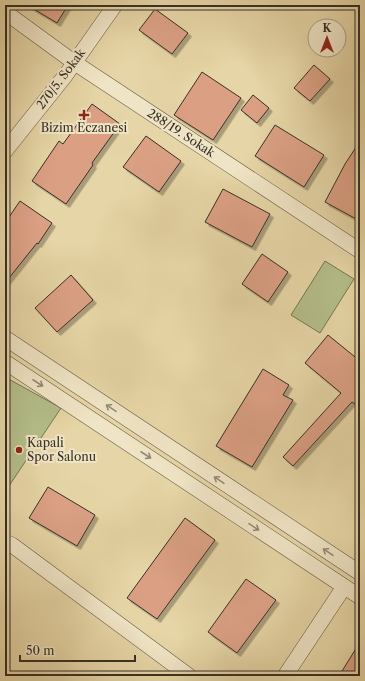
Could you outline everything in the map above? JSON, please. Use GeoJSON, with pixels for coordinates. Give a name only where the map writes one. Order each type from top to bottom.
{"type":"FeatureCollection","features":[{"type":"Feature","properties":{"kind":"street","name":"270/5. Sokak"},"geometry":{"type":"LineString","coordinates":[[5,151],[75,63],[115,5]]}},
{"type":"Feature","properties":{"kind":"street","name":"288/19. Sokak"},"geometry":{"type":"LineString","coordinates":[[5,12],[75,63],[360,250]]}},
{"type":"Feature","properties":{"kind":"street"},"geometry":{"type":"LineString","coordinates":[[5,338],[360,573]]}},
{"type":"Feature","properties":{"kind":"street"},"geometry":{"type":"LineString","coordinates":[[5,362],[360,597]]}},
{"type":"Feature","properties":{"kind":"street"},"geometry":{"type":"LineString","coordinates":[[5,542],[12,545],[189,676]]}},
{"type":"Feature","properties":{"kind":"street"},"geometry":{"type":"LineString","coordinates":[[285,676],[344,587]]}},
{"type":"Feature","properties":{"kind":"green space"},"geometry":{"type":"Polygon","coordinates":[[[325,261],[354,279],[320,333],[291,315],[325,261]]]}},
{"type":"Feature","properties":{"kind":"green space","name":"Kapali Spor Salonu"},"geometry":{"type":"Polygon","coordinates":[[[5,377],[61,408],[5,492],[5,377]]]}},
{"type":"Feature","properties":{"kind":"building"},"geometry":{"type":"Polygon","coordinates":[[[27,5],[68,5],[57,23],[27,5]]]}},
{"type":"Feature","properties":{"kind":"building"},"geometry":{"type":"Polygon","coordinates":[[[155,9],[188,33],[172,54],[139,30],[155,9]]]}},
{"type":"Feature","properties":{"kind":"building"},"geometry":{"type":"Polygon","coordinates":[[[314,65],[330,79],[310,101],[294,88],[314,65]]]}},
{"type":"Feature","properties":{"kind":"building"},"geometry":{"type":"Polygon","coordinates":[[[202,72],[241,98],[213,140],[174,115],[202,72]]]}},
{"type":"Feature","properties":{"kind":"building"},"geometry":{"type":"Polygon","coordinates":[[[253,95],[269,108],[257,123],[241,110],[253,95]]]}},
{"type":"Feature","properties":{"kind":"building"},"geometry":{"type":"Polygon","coordinates":[[[92,104],[120,124],[92,163],[93,165],[66,204],[32,181],[59,141],[63,144],[92,104]]]}},
{"type":"Feature","properties":{"kind":"building"},"geometry":{"type":"Polygon","coordinates":[[[275,125],[324,155],[304,187],[255,156],[275,125]]]}},
{"type":"Feature","properties":{"kind":"building"},"geometry":{"type":"Polygon","coordinates":[[[146,136],[181,161],[159,192],[123,167],[146,136]]]}},
{"type":"Feature","properties":{"kind":"building"},"geometry":{"type":"Polygon","coordinates":[[[360,141],[360,221],[325,202],[345,164],[360,141]]]}},
{"type":"Feature","properties":{"kind":"building"},"geometry":{"type":"Polygon","coordinates":[[[223,189],[270,214],[252,247],[205,222],[223,189]]]}},
{"type":"Feature","properties":{"kind":"building"},"geometry":{"type":"Polygon","coordinates":[[[20,201],[52,223],[38,244],[37,243],[5,283],[5,223],[20,201]]]}},
{"type":"Feature","properties":{"kind":"building"},"geometry":{"type":"Polygon","coordinates":[[[262,254],[288,272],[268,302],[242,284],[262,254]]]}},
{"type":"Feature","properties":{"kind":"building"},"geometry":{"type":"Polygon","coordinates":[[[71,275],[93,300],[57,332],[35,308],[71,275]]]}},
{"type":"Feature","properties":{"kind":"building"},"geometry":{"type":"Polygon","coordinates":[[[328,335],[360,361],[360,408],[352,402],[293,466],[283,457],[341,393],[305,363],[328,335]]]}},
{"type":"Feature","properties":{"kind":"building"},"geometry":{"type":"Polygon","coordinates":[[[263,369],[289,385],[283,395],[293,400],[252,467],[216,446],[263,369]]]}},
{"type":"Feature","properties":{"kind":"building"},"geometry":{"type":"Polygon","coordinates":[[[48,487],[95,515],[77,546],[29,518],[48,487]]]}},
{"type":"Feature","properties":{"kind":"building"},"geometry":{"type":"Polygon","coordinates":[[[185,518],[215,540],[157,619],[127,598],[185,518]]]}},
{"type":"Feature","properties":{"kind":"building"},"geometry":{"type":"Polygon","coordinates":[[[246,579],[276,600],[237,653],[208,632],[246,579]]]}},
{"type":"Feature","properties":{"kind":"building"},"geometry":{"type":"Polygon","coordinates":[[[360,642],[360,676],[339,676],[360,642]]]}},
{"type":"Feature","properties":{"kind":"place","name":"Bizim Eczanesi"},"geometry":{"type":"Point","coordinates":[84,115]}},
{"type":"Feature","properties":{"kind":"place","name":"Kapali Spor Salonu"},"geometry":{"type":"Point","coordinates":[19,450]}}]}
